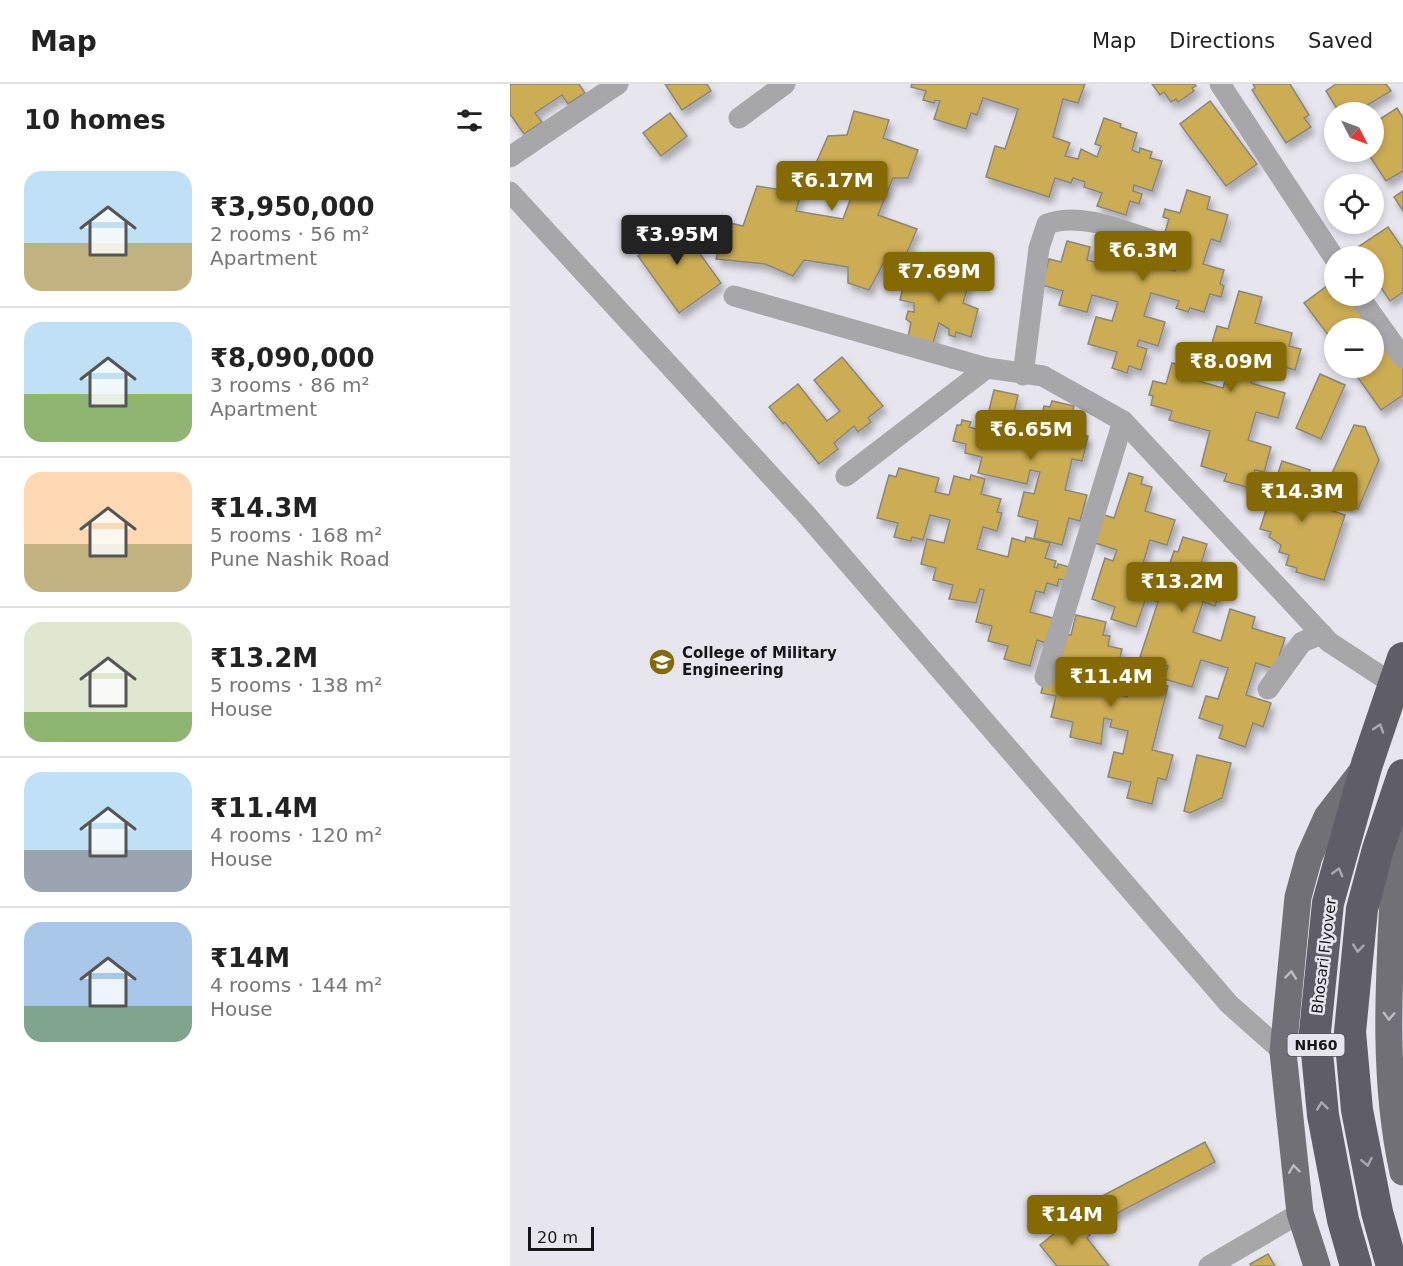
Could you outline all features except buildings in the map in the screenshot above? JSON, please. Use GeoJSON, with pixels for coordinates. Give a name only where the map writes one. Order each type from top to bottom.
{"type":"FeatureCollection","features":[{"type":"Feature","properties":{"kind":"highway","name":"NH60"},"geometry":{"type":"LineString","coordinates":[[1367,765],[1398,671]]}},
{"type":"Feature","properties":{"kind":"highway","name":"Bhosari Flyover"},"geometry":{"type":"LineString","coordinates":[[1356,1266],[1343,1220],[1323,1115],[1315,1032],[1328,903],[1367,765]]}},
{"type":"Feature","properties":{"kind":"highway","name":"NH60"},"geometry":{"type":"LineString","coordinates":[[1392,1266],[1377,1212],[1357,1110],[1350,1032],[1362,909],[1378,849],[1400,782]]}},
{"type":"Feature","properties":{"kind":"main road"},"geometry":{"type":"LineString","coordinates":[[1317,1266],[1299,1213],[1283,1052],[1298,897],[1309,857],[1327,817],[1367,765]]}},
{"type":"Feature","properties":{"kind":"main road"},"geometry":{"type":"LineString","coordinates":[[1400,782],[1388,1044],[1396,1140],[1403,1172]]}},
{"type":"Feature","properties":{"kind":"street"},"geometry":{"type":"LineString","coordinates":[[510,157],[618,84]]}},
{"type":"Feature","properties":{"kind":"street"},"geometry":{"type":"LineString","coordinates":[[738,118],[785,84]]}},
{"type":"Feature","properties":{"kind":"street"},"geometry":{"type":"LineString","coordinates":[[1220,84],[1327,246]]}},
{"type":"Feature","properties":{"kind":"street"},"geometry":{"type":"LineString","coordinates":[[510,192],[804,512],[1229,1004],[1283,1052]]}},
{"type":"Feature","properties":{"kind":"street"},"geometry":{"type":"LineString","coordinates":[[1033,376],[1039,248],[1047,224],[1063,218],[1083,220],[1158,242]]}},
{"type":"Feature","properties":{"kind":"street"},"geometry":{"type":"LineString","coordinates":[[734,296],[987,368],[1033,376],[1123,421],[1329,640],[1398,671]]}},
{"type":"Feature","properties":{"kind":"street"},"geometry":{"type":"LineString","coordinates":[[1366,306],[1403,358]]}},
{"type":"Feature","properties":{"kind":"street"},"geometry":{"type":"LineString","coordinates":[[846,476],[987,368]]}},
{"type":"Feature","properties":{"kind":"street"},"geometry":{"type":"LineString","coordinates":[[1045,677],[1123,421]]}},
{"type":"Feature","properties":{"kind":"street"},"geometry":{"type":"LineString","coordinates":[[1268,689],[1302,642],[1329,640]]}},
{"type":"Feature","properties":{"kind":"street"},"geometry":{"type":"LineString","coordinates":[[1209,1266],[1299,1213]]}},
{"type":"Feature","properties":{"kind":"place","name":"College of Military Engineering"},"geometry":{"type":"Point","coordinates":[662,662]}}]}
